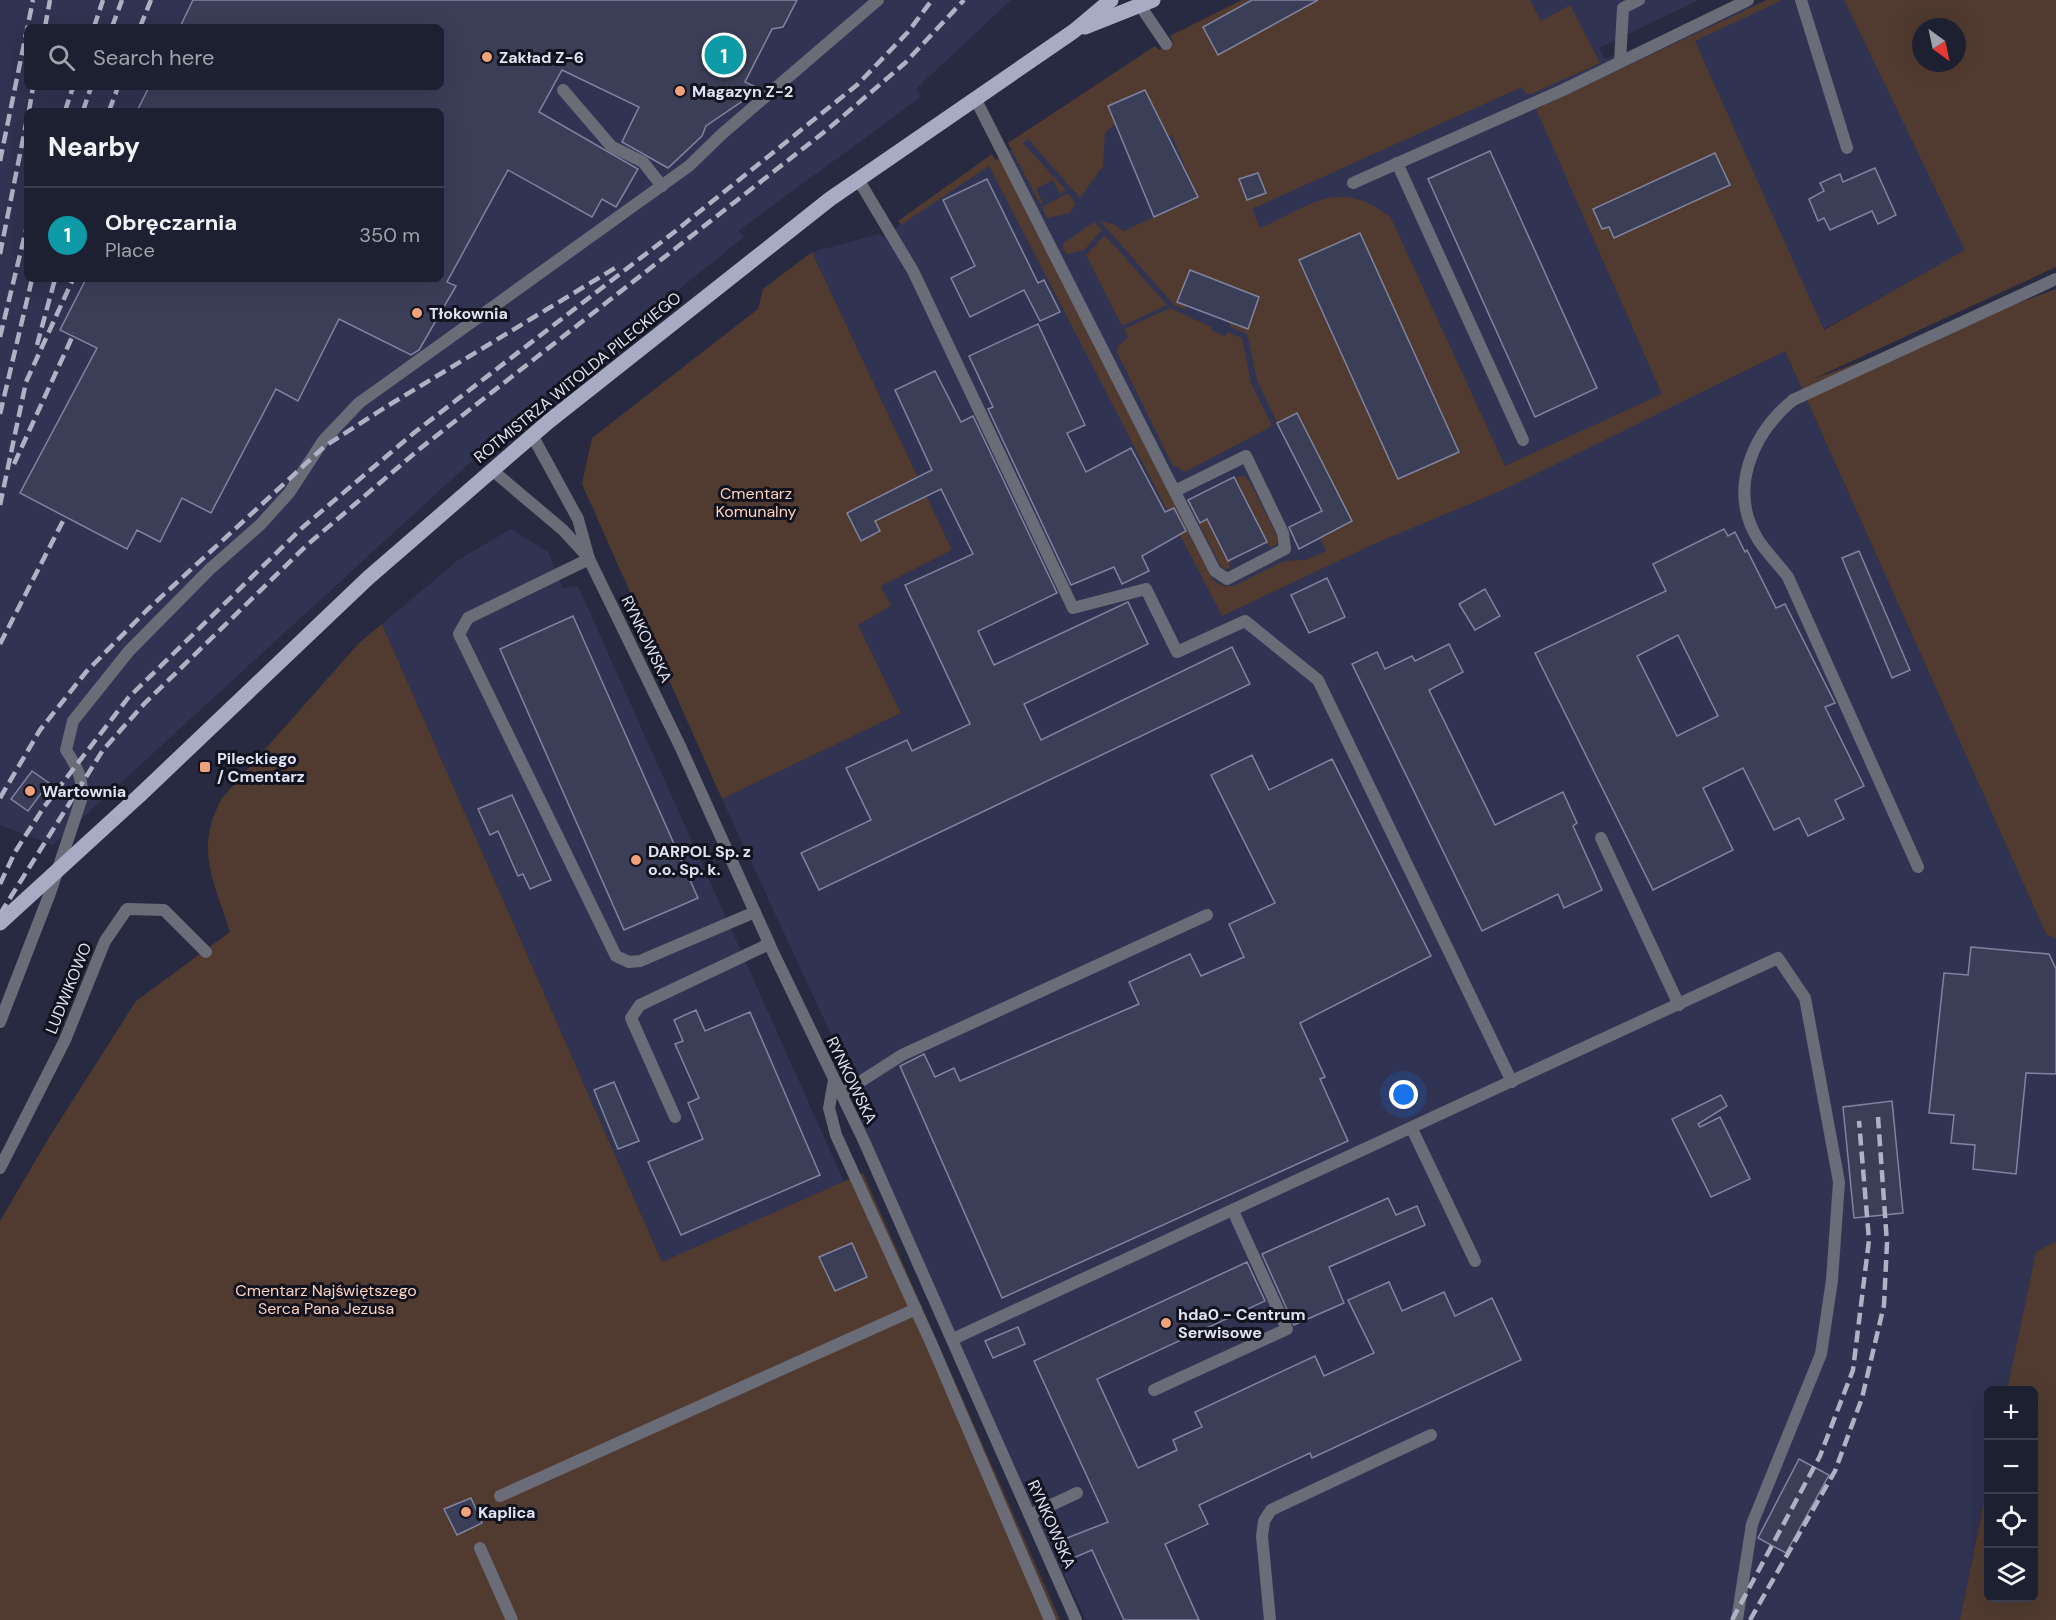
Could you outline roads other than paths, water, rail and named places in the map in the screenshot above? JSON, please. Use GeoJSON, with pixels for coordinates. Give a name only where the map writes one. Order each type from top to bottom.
{"type":"FeatureCollection","features":[{"type":"Feature","properties":{"kind":"main road","name":"ROTMISTRZA WITOLDA PILECKIEGO"},"geometry":{"type":"LineString","coordinates":[[0,923],[140,795],[377,571],[532,435],[732,274],[858,179],[1074,32],[1111,0]]}},
{"type":"Feature","properties":{"kind":"main road","name":"ROTMISTRZA WITOLDA PILECKIEGO"},"geometry":{"type":"LineString","coordinates":[[1074,32],[1147,3]]}},
{"type":"Feature","properties":{"kind":"street"},"geometry":{"type":"LineString","coordinates":[[1620,62],[1623,8],[1639,0]]}},
{"type":"Feature","properties":{"kind":"street"},"geometry":{"type":"LineString","coordinates":[[1353,183],[1620,62],[1748,0]]}},
{"type":"Feature","properties":{"kind":"street"},"geometry":{"type":"LineString","coordinates":[[1801,0],[1847,148]]}},
{"type":"Feature","properties":{"kind":"street"},"geometry":{"type":"LineString","coordinates":[[0,1022],[50,893],[82,797],[83,784],[80,775],[66,750],[73,721],[129,651],[282,501],[323,441],[359,403],[689,166],[722,134],[874,1]]}},
{"type":"Feature","properties":{"kind":"street"},"geometry":{"type":"LineString","coordinates":[[1147,3],[1166,44]]}},
{"type":"Feature","properties":{"kind":"street"},"geometry":{"type":"LineString","coordinates":[[563,90],[610,146],[643,162],[662,186]]}},
{"type":"Feature","properties":{"kind":"street"},"geometry":{"type":"LineString","coordinates":[[975,98],[1177,490],[1215,571],[1227,579],[1285,549],[1283,533],[1246,456],[1177,490]]}},
{"type":"Feature","properties":{"kind":"street"},"geometry":{"type":"LineString","coordinates":[[1397,164],[1523,440]]}},
{"type":"Feature","properties":{"kind":"street"},"geometry":{"type":"LineString","coordinates":[[858,179],[913,270],[1072,608],[1146,590],[1177,652],[1245,621],[1318,680],[1512,1082]]}},
{"type":"Feature","properties":{"kind":"street"},"geometry":{"type":"LineString","coordinates":[[1918,867],[1788,577],[1758,539],[1743,491],[1754,447],[1776,415],[1793,400],[2056,279]]}},
{"type":"Feature","properties":{"kind":"street","name":"RYNKOWSKA"},"geometry":{"type":"LineString","coordinates":[[532,435],[578,519],[589,559],[680,746],[769,944],[841,1094],[953,1339],[1076,1620]]}},
{"type":"Feature","properties":{"kind":"street","name":"RYNKOWSKA"},"geometry":{"type":"LineString","coordinates":[[492,470],[563,530],[589,559]]}},
{"type":"Feature","properties":{"kind":"street"},"geometry":{"type":"LineString","coordinates":[[589,559],[468,618],[459,634],[616,956],[629,962],[640,961],[755,912]]}},
{"type":"Feature","properties":{"kind":"street"},"geometry":{"type":"LineString","coordinates":[[1601,838],[1679,1005]]}},
{"type":"Feature","properties":{"kind":"street","name":"LUDWIKOWO"},"geometry":{"type":"LineString","coordinates":[[0,1168],[65,1040],[105,941],[127,909],[164,910],[206,952]]}},
{"type":"Feature","properties":{"kind":"street"},"geometry":{"type":"LineString","coordinates":[[841,1094],[902,1054],[1207,915]]}},
{"type":"Feature","properties":{"kind":"street"},"geometry":{"type":"LineString","coordinates":[[675,1117],[631,1018],[640,1005],[769,944]]}},
{"type":"Feature","properties":{"kind":"street"},"geometry":{"type":"LineString","coordinates":[[953,1339],[1778,958],[1805,998],[1839,1182],[1832,1280],[1821,1354],[1752,1524],[1737,1620]]}},
{"type":"Feature","properties":{"kind":"street"},"geometry":{"type":"LineString","coordinates":[[834,1080],[829,1107],[836,1135],[916,1309],[1050,1620]]}},
{"type":"Feature","properties":{"kind":"street"},"geometry":{"type":"LineString","coordinates":[[1412,1129],[1475,1262]]}},
{"type":"Feature","properties":{"kind":"street"},"geometry":{"type":"LineString","coordinates":[[1154,1390],[1287,1329],[1233,1211]]}},
{"type":"Feature","properties":{"kind":"street"},"geometry":{"type":"LineString","coordinates":[[500,1496],[916,1309]]}},
{"type":"Feature","properties":{"kind":"street"},"geometry":{"type":"LineString","coordinates":[[1270,1620],[1262,1536],[1264,1521],[1271,1510],[1431,1435]]}},
{"type":"Feature","properties":{"kind":"street"},"geometry":{"type":"LineString","coordinates":[[1030,1515],[1077,1492]]}},
{"type":"Feature","properties":{"kind":"street"},"geometry":{"type":"LineString","coordinates":[[480,1548],[512,1620]]}},
{"type":"Feature","properties":{"kind":"railway"},"geometry":{"type":"LineString","coordinates":[[28,24],[33,0]]}},
{"type":"Feature","properties":{"kind":"railway"},"geometry":{"type":"LineString","coordinates":[[46,24],[50,0]]}},
{"type":"Feature","properties":{"kind":"railway"},"geometry":{"type":"LineString","coordinates":[[95,24],[103,0]]}},
{"type":"Feature","properties":{"kind":"railway"},"geometry":{"type":"LineString","coordinates":[[113,24],[122,0]]}},
{"type":"Feature","properties":{"kind":"railway"},"geometry":{"type":"LineString","coordinates":[[141,24],[151,0]]}},
{"type":"Feature","properties":{"kind":"railway"},"geometry":{"type":"LineString","coordinates":[[0,884],[15,852],[44,807],[128,698],[303,527],[415,432],[673,233],[857,85],[908,32],[932,0]]}},
{"type":"Feature","properties":{"kind":"railway"},"geometry":{"type":"LineString","coordinates":[[0,914],[103,750],[144,704],[307,545],[422,447],[828,129],[905,63],[964,0]]}},
{"type":"Feature","properties":{"kind":"railway"},"geometry":{"type":"LineString","coordinates":[[0,161],[24,44]]}},
{"type":"Feature","properties":{"kind":"railway"},"geometry":{"type":"LineString","coordinates":[[30,108],[32,90]]}},
{"type":"Feature","properties":{"kind":"railway"},"geometry":{"type":"LineString","coordinates":[[66,108],[72,90]]}},
{"type":"Feature","properties":{"kind":"railway"},"geometry":{"type":"LineString","coordinates":[[84,108],[90,90]]}},
{"type":"Feature","properties":{"kind":"railway"},"geometry":{"type":"LineString","coordinates":[[110,108],[117,90]]}},
{"type":"Feature","properties":{"kind":"railway"},"geometry":{"type":"LineString","coordinates":[[0,254],[24,134]]}},
{"type":"Feature","properties":{"kind":"railway"},"geometry":{"type":"LineString","coordinates":[[0,337],[24,238]]}},
{"type":"Feature","properties":{"kind":"railway"},"geometry":{"type":"LineString","coordinates":[[0,798],[40,730],[86,672],[147,610],[325,446],[620,265]]}},
{"type":"Feature","properties":{"kind":"railway"},"geometry":{"type":"LineString","coordinates":[[0,414],[31,282]]}},
{"type":"Feature","properties":{"kind":"railway"},"geometry":{"type":"LineString","coordinates":[[37,345],[54,282]]}},
{"type":"Feature","properties":{"kind":"railway"},"geometry":{"type":"LineString","coordinates":[[0,505],[26,382],[72,282]]}},
{"type":"Feature","properties":{"kind":"railway"},"geometry":{"type":"LineString","coordinates":[[14,464],[74,333]]}},
{"type":"Feature","properties":{"kind":"railway"},"geometry":{"type":"LineString","coordinates":[[0,644],[65,517]]}},
{"type":"Feature","properties":{"kind":"railway"},"geometry":{"type":"LineString","coordinates":[[1750,1620],[1835,1471],[1862,1398],[1884,1305],[1887,1243],[1878,1117]]}},
{"type":"Feature","properties":{"kind":"railway"},"geometry":{"type":"LineString","coordinates":[[1732,1620],[1820,1456],[1853,1370],[1869,1240],[1859,1121]]}},
{"type":"Feature","properties":{"kind":"place","name":"Obręczarnia"},"geometry":{"type":"Point","coordinates":[724,55]}},
{"type":"Feature","properties":{"kind":"place","name":"Zakład Z-6"},"geometry":{"type":"Point","coordinates":[487,57]}},
{"type":"Feature","properties":{"kind":"place","name":"Magazyn Z-2"},"geometry":{"type":"Point","coordinates":[680,91]}},
{"type":"Feature","properties":{"kind":"place","name":"Tłokownia"},"geometry":{"type":"Point","coordinates":[417,313]}},
{"type":"Feature","properties":{"kind":"place","name":"Pileckiego / Cmentarz"},"geometry":{"type":"Point","coordinates":[205,767]}},
{"type":"Feature","properties":{"kind":"place","name":"Wartownia"},"geometry":{"type":"Point","coordinates":[30,791]}},
{"type":"Feature","properties":{"kind":"place","name":"DARPOL Sp. z o.o. Sp. k."},"geometry":{"type":"Point","coordinates":[636,860]}},
{"type":"Feature","properties":{"kind":"place","name":"hda0 - Centrum Serwisowe"},"geometry":{"type":"Point","coordinates":[1166,1323]}},
{"type":"Feature","properties":{"kind":"place","name":"Kaplica"},"geometry":{"type":"Point","coordinates":[466,1512]}},
{"type":"Feature","properties":{"kind":"park label","name":"Cmentarz Komunalny"},"geometry":{"type":"Point","coordinates":[756,502]}},
{"type":"Feature","properties":{"kind":"park label","name":"Cmentarz Najświętszego Serca Pana Jezusa"},"geometry":{"type":"Point","coordinates":[326,1299]}}]}
